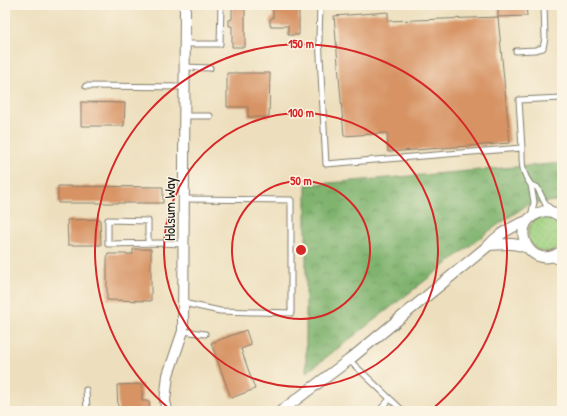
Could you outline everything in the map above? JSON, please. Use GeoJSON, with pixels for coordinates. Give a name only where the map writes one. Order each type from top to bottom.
{"type":"FeatureCollection","features":[{"type":"Feature","properties":{"kind":"street","name":"Holsum Way"},"geometry":{"type":"LineString","coordinates":[[167,411],[165,401],[168,375],[183,331],[185,5]]}},
{"type":"Feature","properties":{"kind":"street"},"geometry":{"type":"LineString","coordinates":[[281,411],[349,360],[489,245],[496,237],[541,212],[548,211],[558,214]]}},
{"type":"Feature","properties":{"kind":"street"},"geometry":{"type":"LineString","coordinates":[[529,219],[524,226],[523,238],[532,253],[537,256],[549,257],[562,251]]}},
{"type":"Feature","properties":{"kind":"street"},"geometry":{"type":"LineString","coordinates":[[489,245],[512,243],[528,248]]}},
{"type":"Feature","properties":{"kind":"lane"},"geometry":{"type":"LineString","coordinates":[[185,44],[220,44],[221,5]]}},
{"type":"Feature","properties":{"kind":"lane"},"geometry":{"type":"LineString","coordinates":[[320,5],[319,38],[326,164],[522,148]]}},
{"type":"Feature","properties":{"kind":"lane"},"geometry":{"type":"LineString","coordinates":[[516,51],[536,50],[543,48],[545,38],[544,5]]}},
{"type":"Feature","properties":{"kind":"lane"},"geometry":{"type":"LineString","coordinates":[[185,67],[210,68]]}},
{"type":"Feature","properties":{"kind":"lane"},"geometry":{"type":"LineString","coordinates":[[86,86],[185,87]]}},
{"type":"Feature","properties":{"kind":"lane"},"geometry":{"type":"LineString","coordinates":[[529,219],[534,202],[531,185],[523,170],[519,100],[562,98]]}},
{"type":"Feature","properties":{"kind":"lane"},"geometry":{"type":"LineString","coordinates":[[184,116],[210,116]]}},
{"type":"Feature","properties":{"kind":"lane"},"geometry":{"type":"LineString","coordinates":[[531,185],[537,187],[546,205],[558,214]]}},
{"type":"Feature","properties":{"kind":"lane"},"geometry":{"type":"LineString","coordinates":[[183,303],[220,311],[291,313],[291,200],[184,200]]}},
{"type":"Feature","properties":{"kind":"lane"},"geometry":{"type":"LineString","coordinates":[[148,243],[148,221],[108,220],[108,244],[183,244]]}},
{"type":"Feature","properties":{"kind":"lane"},"geometry":{"type":"LineString","coordinates":[[549,257],[562,264]]}},
{"type":"Feature","properties":{"kind":"lane"},"geometry":{"type":"LineString","coordinates":[[183,331],[205,334]]}},
{"type":"Feature","properties":{"kind":"lane"},"geometry":{"type":"LineString","coordinates":[[349,360],[403,411]]}},
{"type":"Feature","properties":{"kind":"lane"},"geometry":{"type":"LineString","coordinates":[[86,390],[87,411]]}},
{"type":"Feature","properties":{"kind":"lane"},"geometry":{"type":"LineString","coordinates":[[379,411],[390,399]]}},
{"type":"Feature","properties":{"kind":"green space"},"geometry":{"type":"Polygon","coordinates":[[[562,163],[562,200],[527,205],[489,231],[306,373],[306,185],[562,163]]]}},
{"type":"Feature","properties":{"kind":"green space"},"geometry":{"type":"Polygon","coordinates":[[[546,216],[556,219],[561,224],[564,234],[561,244],[556,249],[546,252],[536,249],[531,244],[528,234],[531,224],[536,219],[546,216]]]}},
{"type":"Feature","properties":{"kind":"building"},"geometry":{"type":"Polygon","coordinates":[[[232,5],[245,5],[245,47],[232,47],[232,26],[229,26],[229,20],[232,19],[232,5]]]}},
{"type":"Feature","properties":{"kind":"building"},"geometry":{"type":"Polygon","coordinates":[[[498,5],[526,5],[527,16],[498,17],[498,5]]]}},
{"type":"Feature","properties":{"kind":"building"},"geometry":{"type":"Polygon","coordinates":[[[299,7],[299,35],[288,35],[288,26],[270,26],[270,19],[273,18],[273,8],[299,7]]]}},
{"type":"Feature","properties":{"kind":"building"},"geometry":{"type":"Polygon","coordinates":[[[388,12],[388,21],[498,17],[510,143],[388,152],[387,133],[344,136],[334,16],[388,12]]]}},
{"type":"Feature","properties":{"kind":"building"},"geometry":{"type":"Polygon","coordinates":[[[227,73],[270,73],[269,117],[248,117],[248,107],[227,107],[227,73]]]}},
{"type":"Feature","properties":{"kind":"building"},"geometry":{"type":"Polygon","coordinates":[[[81,102],[125,103],[124,126],[81,126],[81,102]]]}},
{"type":"Feature","properties":{"kind":"building"},"geometry":{"type":"Polygon","coordinates":[[[58,186],[163,187],[163,203],[58,203],[58,186]]]}},
{"type":"Feature","properties":{"kind":"building"},"geometry":{"type":"Polygon","coordinates":[[[100,219],[101,245],[68,245],[67,220],[100,219]]]}},
{"type":"Feature","properties":{"kind":"building"},"geometry":{"type":"Polygon","coordinates":[[[133,249],[151,249],[151,301],[107,300],[108,254],[133,254],[133,249]]]}},
{"type":"Feature","properties":{"kind":"building"},"geometry":{"type":"Polygon","coordinates":[[[246,330],[251,345],[241,349],[255,389],[231,398],[211,343],[246,330]]]}},
{"type":"Feature","properties":{"kind":"building"},"geometry":{"type":"Polygon","coordinates":[[[142,384],[142,401],[149,401],[150,411],[118,411],[117,385],[142,384]]]}}]}
